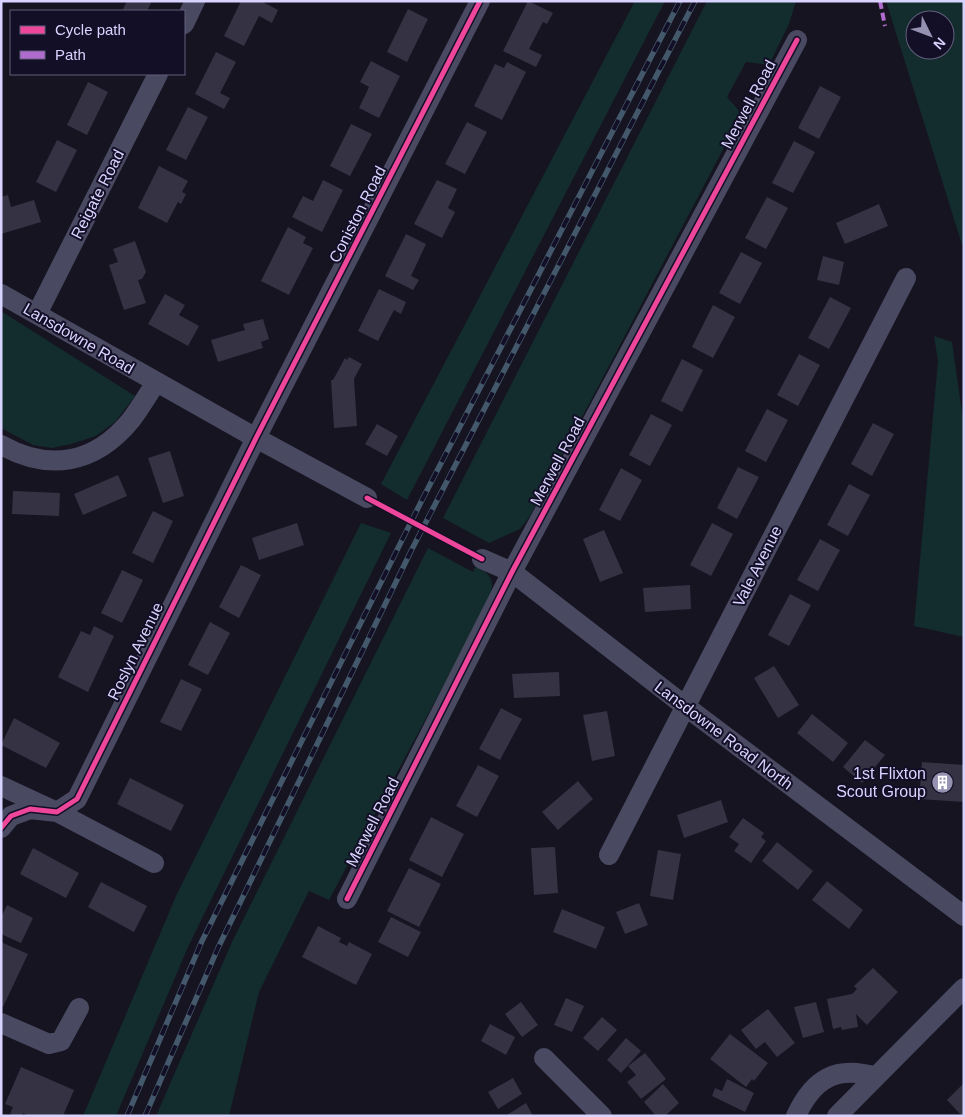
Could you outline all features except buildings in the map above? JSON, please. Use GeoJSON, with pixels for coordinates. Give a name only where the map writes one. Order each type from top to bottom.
{"type":"FeatureCollection","features":[{"type":"Feature","properties":{"kind":"street"},"geometry":{"type":"LineString","coordinates":[[185,22],[195,1]]}},
{"type":"Feature","properties":{"kind":"street","name":"Coniston Road"},"geometry":{"type":"LineString","coordinates":[[256,438],[480,1]]}},
{"type":"Feature","properties":{"kind":"street","name":"Merwell Road"},"geometry":{"type":"LineString","coordinates":[[348,899],[512,572],[797,40]]}},
{"type":"Feature","properties":{"kind":"street","name":"Reigate Road"},"geometry":{"type":"LineString","coordinates":[[37,314],[157,75]]}},
{"type":"Feature","properties":{"kind":"street","name":"Vale Avenue"},"geometry":{"type":"LineString","coordinates":[[609,855],[906,278]]}},
{"type":"Feature","properties":{"kind":"street","name":"Lansdowne Road"},"geometry":{"type":"LineString","coordinates":[[1,294],[256,438],[367,498]]}},
{"type":"Feature","properties":{"kind":"street"},"geometry":{"type":"LineString","coordinates":[[1,445],[16,453],[37,460],[62,462],[86,456],[111,440],[130,421],[156,382]]}},
{"type":"Feature","properties":{"kind":"street","name":"Roslyn Avenue"},"geometry":{"type":"LineString","coordinates":[[57,812],[77,799],[256,438]]}},
{"type":"Feature","properties":{"kind":"street","name":"Lansdowne Road North"},"geometry":{"type":"LineString","coordinates":[[482,559],[512,572],[685,706],[964,916]]}},
{"type":"Feature","properties":{"kind":"street"},"geometry":{"type":"LineString","coordinates":[[1,786],[57,812],[154,863]]}},
{"type":"Feature","properties":{"kind":"street"},"geometry":{"type":"LineString","coordinates":[[1,828],[11,816],[30,809],[57,812]]}},
{"type":"Feature","properties":{"kind":"street"},"geometry":{"type":"LineString","coordinates":[[837,1116],[964,988]]}},
{"type":"Feature","properties":{"kind":"street"},"geometry":{"type":"LineString","coordinates":[[1,1023],[49,1044],[61,1041],[79,1008]]}},
{"type":"Feature","properties":{"kind":"street"},"geometry":{"type":"LineString","coordinates":[[544,1058],[602,1116]]}},
{"type":"Feature","properties":{"kind":"street"},"geometry":{"type":"LineString","coordinates":[[796,1116],[810,1090],[828,1077],[860,1072],[876,1077]]}},
{"type":"Feature","properties":{"kind":"green space"},"geometry":{"type":"Polygon","coordinates":[[[635,1],[665,1],[407,500],[381,484],[635,1]]]}},
{"type":"Feature","properties":{"kind":"green space"},"geometry":{"type":"Polygon","coordinates":[[[707,1],[796,1],[789,24],[769,65],[746,62],[727,97],[740,112],[738,121],[530,516],[520,529],[489,543],[443,518],[707,1]]]}},
{"type":"Feature","properties":{"kind":"green space"},"geometry":{"type":"Polygon","coordinates":[[[886,1],[964,1],[964,251],[886,1]]]}},
{"type":"Feature","properties":{"kind":"green space"},"geometry":{"type":"Polygon","coordinates":[[[1,311],[135,396],[115,422],[96,436],[52,448],[33,445],[1,428],[1,311]]]}},
{"type":"Feature","properties":{"kind":"green space"},"geometry":{"type":"Polygon","coordinates":[[[934,336],[952,342],[964,426],[964,637],[914,626],[938,361],[934,336]]]}},
{"type":"Feature","properties":{"kind":"green space"},"geometry":{"type":"Polygon","coordinates":[[[361,523],[391,533],[188,947],[116,1116],[83,1116],[176,896],[361,523]]]}},
{"type":"Feature","properties":{"kind":"green space"},"geometry":{"type":"Polygon","coordinates":[[[428,548],[473,572],[476,565],[488,574],[491,578],[492,588],[486,606],[329,900],[309,891],[259,992],[229,1116],[156,1116],[232,942],[428,548]]]}},
{"type":"Feature","properties":{"kind":"railway"},"geometry":{"type":"LineString","coordinates":[[127,1116],[202,941],[422,500],[680,1]]}},
{"type":"Feature","properties":{"kind":"railway"},"geometry":{"type":"LineString","coordinates":[[145,1116],[218,948],[412,549],[695,1]]}},
{"type":"Feature","properties":{"kind":"marked path"},"geometry":{"type":"LineString","coordinates":[[880,1],[885,26]]}},
{"type":"Feature","properties":{"kind":"cycle path"},"geometry":{"type":"LineString","coordinates":[[1,828],[11,816],[30,809],[57,812],[77,799],[256,438],[480,1]]}},
{"type":"Feature","properties":{"kind":"cycle path"},"geometry":{"type":"LineString","coordinates":[[347,899],[512,572],[797,40]]}},
{"type":"Feature","properties":{"kind":"cycle path"},"geometry":{"type":"LineString","coordinates":[[367,498],[482,559]]}},
{"type":"Feature","properties":{"kind":"place","name":"1st Flixton Scout Group"},"geometry":{"type":"Point","coordinates":[942,782]}}]}
